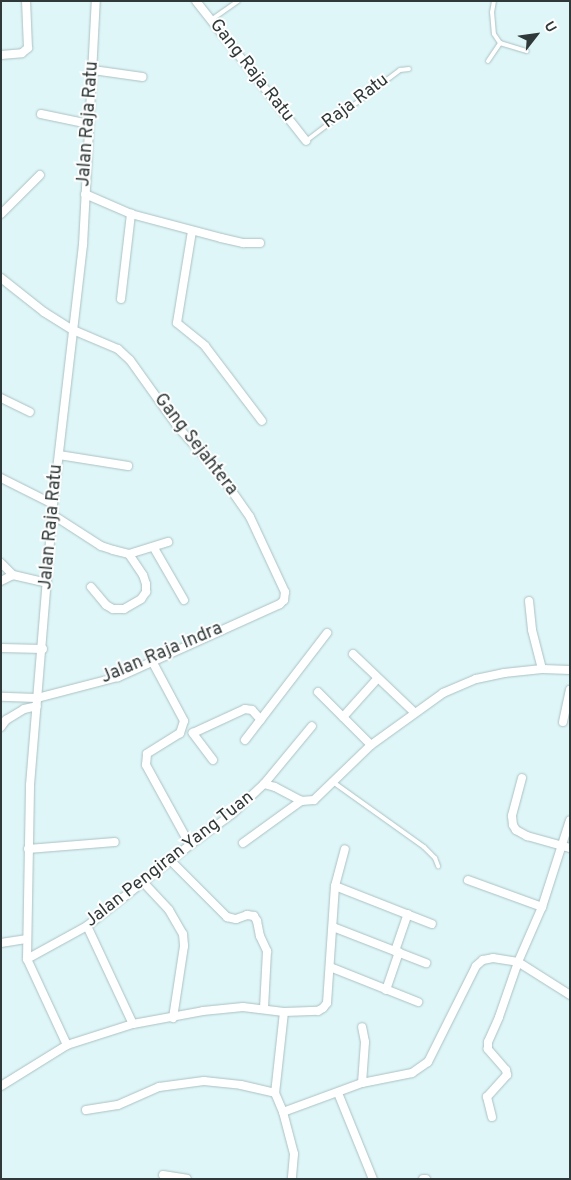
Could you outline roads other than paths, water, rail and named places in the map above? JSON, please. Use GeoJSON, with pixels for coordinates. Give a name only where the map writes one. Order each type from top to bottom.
{"type":"FeatureCollection","features":[{"type":"Feature","properties":{"kind":"street"},"geometry":{"type":"LineString","coordinates":[[1,55],[22,53],[28,48],[26,1]]}},
{"type":"Feature","properties":{"kind":"street","name":"Jalan Raja Ratu"},"geometry":{"type":"LineString","coordinates":[[67,1045],[27,959],[28,849],[30,785],[43,649],[46,583],[58,455],[83,245],[84,194],[96,1]]}},
{"type":"Feature","properties":{"kind":"street","name":"Gang Raja Ratu"},"geometry":{"type":"LineString","coordinates":[[196,1],[306,141]]}},
{"type":"Feature","properties":{"kind":"street"},"geometry":{"type":"LineString","coordinates":[[93,70],[143,77]]}},
{"type":"Feature","properties":{"kind":"street"},"geometry":{"type":"LineString","coordinates":[[42,114],[89,124]]}},
{"type":"Feature","properties":{"kind":"street"},"geometry":{"type":"LineString","coordinates":[[1,214],[40,175]]}},
{"type":"Feature","properties":{"kind":"street"},"geometry":{"type":"LineString","coordinates":[[84,194],[130,214],[243,243],[260,243]]}},
{"type":"Feature","properties":{"kind":"street"},"geometry":{"type":"LineString","coordinates":[[121,299],[130,214]]}},
{"type":"Feature","properties":{"kind":"street"},"geometry":{"type":"LineString","coordinates":[[192,231],[176,323],[199,340],[262,421]]}},
{"type":"Feature","properties":{"kind":"street","name":"Gang Sejahtera"},"geometry":{"type":"LineString","coordinates":[[1,278],[44,312],[73,330],[118,349],[130,360],[177,426],[220,474],[250,516],[285,592]]}},
{"type":"Feature","properties":{"kind":"street"},"geometry":{"type":"LineString","coordinates":[[1,398],[30,412]]}},
{"type":"Feature","properties":{"kind":"street"},"geometry":{"type":"LineString","coordinates":[[58,455],[128,466]]}},
{"type":"Feature","properties":{"kind":"street"},"geometry":{"type":"LineString","coordinates":[[1,478],[54,504]]}},
{"type":"Feature","properties":{"kind":"street"},"geometry":{"type":"LineString","coordinates":[[53,515],[102,546],[129,554],[154,548],[168,542]]}},
{"type":"Feature","properties":{"kind":"street"},"geometry":{"type":"LineString","coordinates":[[154,548],[184,600]]}},
{"type":"Feature","properties":{"kind":"street"},"geometry":{"type":"LineString","coordinates":[[91,587],[106,605],[113,609],[124,609],[141,599],[146,592],[146,584],[143,575],[129,554]]}},
{"type":"Feature","properties":{"kind":"street"},"geometry":{"type":"LineString","coordinates":[[1,563],[13,575],[46,583]]}},
{"type":"Feature","properties":{"kind":"street"},"geometry":{"type":"LineString","coordinates":[[1,581],[13,575]]}},
{"type":"Feature","properties":{"kind":"street","name":"Jalan Raja Indra"},"geometry":{"type":"LineString","coordinates":[[1,697],[28,697],[37,702],[118,677],[152,660],[280,604],[284,600],[285,592]]}},
{"type":"Feature","properties":{"kind":"street"},"geometry":{"type":"LineString","coordinates":[[529,601],[532,630],[542,669]]}},
{"type":"Feature","properties":{"kind":"street"},"geometry":{"type":"LineString","coordinates":[[245,740],[327,633]]}},
{"type":"Feature","properties":{"kind":"street"},"geometry":{"type":"LineString","coordinates":[[1,648],[43,649]]}},
{"type":"Feature","properties":{"kind":"street"},"geometry":{"type":"LineString","coordinates":[[353,654],[414,712]]}},
{"type":"Feature","properties":{"kind":"street"},"geometry":{"type":"LineString","coordinates":[[152,660],[182,713],[184,721],[182,730],[147,754],[146,765],[190,844]]}},
{"type":"Feature","properties":{"kind":"street"},"geometry":{"type":"LineString","coordinates":[[243,843],[301,801],[314,800],[371,745],[414,712],[443,693],[476,679],[542,669],[570,670]]}},
{"type":"Feature","properties":{"kind":"street"},"geometry":{"type":"LineString","coordinates":[[343,717],[378,678]]}},
{"type":"Feature","properties":{"kind":"street"},"geometry":{"type":"LineString","coordinates":[[563,722],[570,690]]}},
{"type":"Feature","properties":{"kind":"street"},"geometry":{"type":"LineString","coordinates":[[318,692],[371,745]]}},
{"type":"Feature","properties":{"kind":"street"},"geometry":{"type":"LineString","coordinates":[[1,727],[6,720],[37,702]]}},
{"type":"Feature","properties":{"kind":"street"},"geometry":{"type":"LineString","coordinates":[[182,730],[194,733],[245,709],[252,710],[261,720]]}},
{"type":"Feature","properties":{"kind":"street"},"geometry":{"type":"LineString","coordinates":[[264,784],[312,726]]}},
{"type":"Feature","properties":{"kind":"street"},"geometry":{"type":"LineString","coordinates":[[194,733],[213,760]]}},
{"type":"Feature","properties":{"kind":"street"},"geometry":{"type":"LineString","coordinates":[[522,778],[512,816],[513,825],[516,830],[528,836],[566,846]]}},
{"type":"Feature","properties":{"kind":"street","name":"Jalan Pengiran Yang Tuan"},"geometry":{"type":"LineString","coordinates":[[27,959],[87,926],[190,844],[232,814],[264,784],[275,787],[301,801]]}},
{"type":"Feature","properties":{"kind":"street"},"geometry":{"type":"LineString","coordinates":[[492,1117],[487,1097],[507,1075],[506,1070],[488,1049],[488,1042],[499,1017],[518,962],[566,846],[570,820]]}},
{"type":"Feature","properties":{"kind":"street"},"geometry":{"type":"LineString","coordinates":[[28,849],[115,842]]}},
{"type":"Feature","properties":{"kind":"street"},"geometry":{"type":"LineString","coordinates":[[1,1086],[67,1045],[134,1024],[203,1011],[243,1007],[284,1012],[323,1008],[327,1003],[335,886],[345,849]]}},
{"type":"Feature","properties":{"kind":"street"},"geometry":{"type":"LineString","coordinates":[[170,860],[227,917],[236,919],[247,915],[254,916],[258,921],[260,936],[267,951],[264,1009]]}},
{"type":"Feature","properties":{"kind":"street"},"geometry":{"type":"LineString","coordinates":[[468,880],[542,907]]}},
{"type":"Feature","properties":{"kind":"street"},"geometry":{"type":"LineString","coordinates":[[143,882],[169,910],[183,934],[184,946],[172,1018]]}},
{"type":"Feature","properties":{"kind":"street"},"geometry":{"type":"LineString","coordinates":[[335,886],[432,924]]}},
{"type":"Feature","properties":{"kind":"street"},"geometry":{"type":"LineString","coordinates":[[386,990],[408,914]]}},
{"type":"Feature","properties":{"kind":"street"},"geometry":{"type":"LineString","coordinates":[[87,926],[134,1024]]}},
{"type":"Feature","properties":{"kind":"street"},"geometry":{"type":"LineString","coordinates":[[332,927],[426,963]]}},
{"type":"Feature","properties":{"kind":"street"},"geometry":{"type":"LineString","coordinates":[[1,943],[26,939]]}},
{"type":"Feature","properties":{"kind":"street"},"geometry":{"type":"LineString","coordinates":[[283,1112],[362,1083],[412,1073],[421,1069],[428,1062],[476,966],[482,960],[493,958],[518,962],[570,995]]}},
{"type":"Feature","properties":{"kind":"street"},"geometry":{"type":"LineString","coordinates":[[330,967],[418,1002]]}},
{"type":"Feature","properties":{"kind":"street"},"geometry":{"type":"LineString","coordinates":[[284,1012],[275,1093],[283,1112],[294,1154],[292,1179]]}},
{"type":"Feature","properties":{"kind":"street"},"geometry":{"type":"LineString","coordinates":[[362,1027],[365,1042],[362,1083]]}},
{"type":"Feature","properties":{"kind":"street"},"geometry":{"type":"LineString","coordinates":[[86,1110],[118,1105],[159,1087],[204,1081],[232,1083],[275,1093]]}},
{"type":"Feature","properties":{"kind":"street"},"geometry":{"type":"LineString","coordinates":[[338,1093],[373,1179]]}},
{"type":"Feature","properties":{"kind":"street"},"geometry":{"type":"LineString","coordinates":[[163,1175],[187,1179]]}},
{"type":"Feature","properties":{"kind":"lane"},"geometry":{"type":"LineString","coordinates":[[211,20],[238,1]]}},
{"type":"Feature","properties":{"kind":"lane"},"geometry":{"type":"LineString","coordinates":[[494,1],[492,12],[494,34],[500,43],[527,51]]}},
{"type":"Feature","properties":{"kind":"lane"},"geometry":{"type":"LineString","coordinates":[[488,61],[500,43]]}},
{"type":"Feature","properties":{"kind":"lane","name":"Raja Ratu"},"geometry":{"type":"LineString","coordinates":[[306,141],[400,70],[409,69]]}},
{"type":"Feature","properties":{"kind":"lane"},"geometry":{"type":"LineString","coordinates":[[333,782],[424,847],[435,858],[438,866]]}}]}
